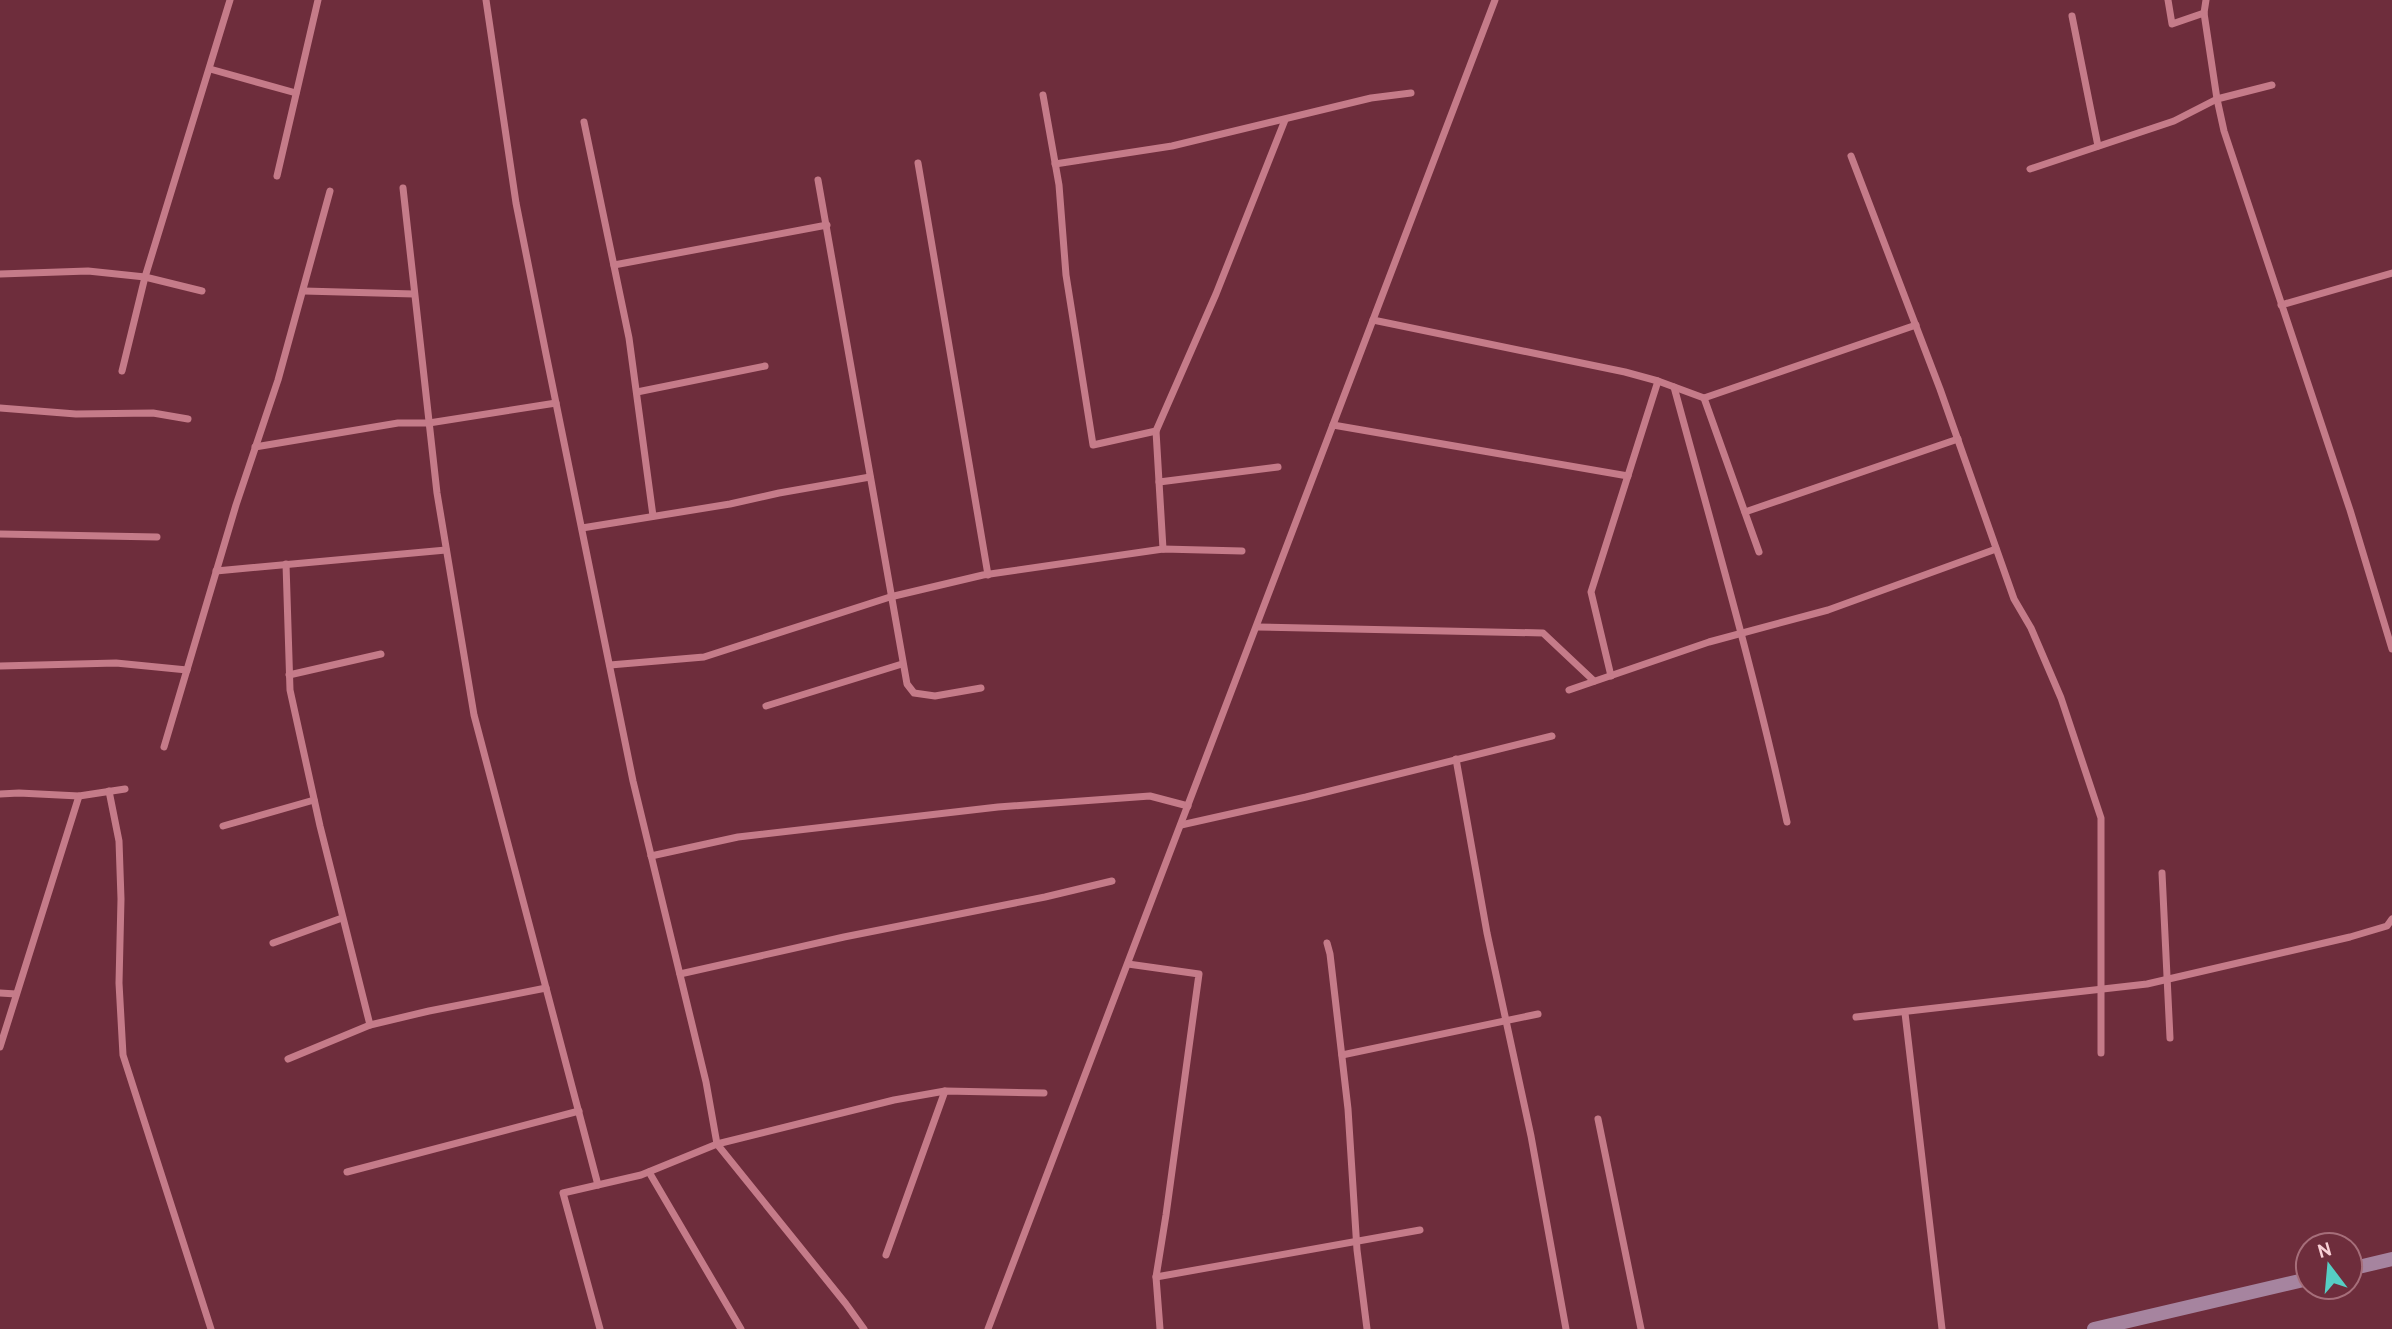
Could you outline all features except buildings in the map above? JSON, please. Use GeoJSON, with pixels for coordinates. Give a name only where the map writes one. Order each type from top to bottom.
{"type":"FeatureCollection","features":[{"type":"Feature","properties":{"kind":"main road"},"geometry":{"type":"LineString","coordinates":[[2364,1266],[2392,1259]]}},
{"type":"Feature","properties":{"kind":"main road"},"geometry":{"type":"LineString","coordinates":[[2094,1329],[2294,1282]]}},
{"type":"Feature","properties":{"kind":"street"},"geometry":{"type":"LineString","coordinates":[[122,371],[145,277],[230,0]]}},
{"type":"Feature","properties":{"kind":"street"},"geometry":{"type":"LineString","coordinates":[[277,176],[318,0]]}},
{"type":"Feature","properties":{"kind":"street"},"geometry":{"type":"LineString","coordinates":[[486,0],[516,203],[556,403],[651,856],[706,1082],[717,1144],[864,1329]]}},
{"type":"Feature","properties":{"kind":"street"},"geometry":{"type":"LineString","coordinates":[[988,1329],[1495,0]]}},
{"type":"Feature","properties":{"kind":"street"},"geometry":{"type":"LineString","coordinates":[[2168,0],[2172,24],[2204,12]]}},
{"type":"Feature","properties":{"kind":"street"},"geometry":{"type":"LineString","coordinates":[[2206,0],[2204,12],[2224,131],[2350,510],[2392,649]]}},
{"type":"Feature","properties":{"kind":"street"},"geometry":{"type":"LineString","coordinates":[[2072,16],[2098,146]]}},
{"type":"Feature","properties":{"kind":"street"},"geometry":{"type":"LineString","coordinates":[[210,69],[296,93]]}},
{"type":"Feature","properties":{"kind":"street"},"geometry":{"type":"LineString","coordinates":[[2030,169],[2174,121],[2217,99],[2272,85]]}},
{"type":"Feature","properties":{"kind":"street"},"geometry":{"type":"LineString","coordinates":[[1055,164],[1172,146],[1371,98],[1410,93]]}},
{"type":"Feature","properties":{"kind":"street"},"geometry":{"type":"LineString","coordinates":[[1043,95],[1055,164],[1066,275],[1094,446],[1157,431]]}},
{"type":"Feature","properties":{"kind":"street"},"geometry":{"type":"LineString","coordinates":[[1163,550],[1157,431],[1216,294],[1285,120]]}},
{"type":"Feature","properties":{"kind":"street"},"geometry":{"type":"LineString","coordinates":[[584,122],[629,338],[653,516]]}},
{"type":"Feature","properties":{"kind":"street"},"geometry":{"type":"LineString","coordinates":[[1851,156],[1958,439],[2014,599],[2031,628],[2061,698],[2101,817],[2101,1053]]}},
{"type":"Feature","properties":{"kind":"street"},"geometry":{"type":"LineString","coordinates":[[918,163],[988,575]]}},
{"type":"Feature","properties":{"kind":"street"},"geometry":{"type":"LineString","coordinates":[[818,180],[906,684],[914,692],[934,696],[981,688]]}},
{"type":"Feature","properties":{"kind":"street"},"geometry":{"type":"LineString","coordinates":[[403,188],[437,493],[474,715],[598,1185]]}},
{"type":"Feature","properties":{"kind":"street"},"geometry":{"type":"LineString","coordinates":[[164,747],[216,571],[278,380],[330,191]]}},
{"type":"Feature","properties":{"kind":"street"},"geometry":{"type":"LineString","coordinates":[[614,265],[827,226]]}},
{"type":"Feature","properties":{"kind":"street"},"geometry":{"type":"LineString","coordinates":[[0,274],[88,271],[145,277],[202,291]]}},
{"type":"Feature","properties":{"kind":"street"},"geometry":{"type":"LineString","coordinates":[[2281,305],[2392,273]]}},
{"type":"Feature","properties":{"kind":"street"},"geometry":{"type":"LineString","coordinates":[[304,291],[414,294]]}},
{"type":"Feature","properties":{"kind":"street"},"geometry":{"type":"LineString","coordinates":[[1373,320],[1658,381],[1704,398],[1916,325]]}},
{"type":"Feature","properties":{"kind":"street"},"geometry":{"type":"LineString","coordinates":[[637,392],[765,366]]}},
{"type":"Feature","properties":{"kind":"street"},"geometry":{"type":"LineString","coordinates":[[1611,676],[1591,592],[1658,381]]}},
{"type":"Feature","properties":{"kind":"street"},"geometry":{"type":"LineString","coordinates":[[1674,387],[1742,633],[1787,822]]}},
{"type":"Feature","properties":{"kind":"street"},"geometry":{"type":"LineString","coordinates":[[1704,398],[1759,552]]}},
{"type":"Feature","properties":{"kind":"street"},"geometry":{"type":"LineString","coordinates":[[255,447],[398,423],[429,423],[556,403]]}},
{"type":"Feature","properties":{"kind":"street"},"geometry":{"type":"LineString","coordinates":[[0,408],[76,414],[153,413],[188,419]]}},
{"type":"Feature","properties":{"kind":"street"},"geometry":{"type":"LineString","coordinates":[[1333,425],[1628,476]]}},
{"type":"Feature","properties":{"kind":"street"},"geometry":{"type":"LineString","coordinates":[[1745,512],[1958,439]]}},
{"type":"Feature","properties":{"kind":"street"},"geometry":{"type":"LineString","coordinates":[[1159,482],[1278,467]]}},
{"type":"Feature","properties":{"kind":"street"},"geometry":{"type":"LineString","coordinates":[[582,528],[870,478]]}},
{"type":"Feature","properties":{"kind":"street"},"geometry":{"type":"LineString","coordinates":[[0,534],[157,537]]}},
{"type":"Feature","properties":{"kind":"street"},"geometry":{"type":"LineString","coordinates":[[1569,690],[1709,642],[1828,610],[1996,549]]}},
{"type":"Feature","properties":{"kind":"street"},"geometry":{"type":"LineString","coordinates":[[216,571],[446,550]]}},
{"type":"Feature","properties":{"kind":"street"},"geometry":{"type":"LineString","coordinates":[[610,665],[704,657],[890,597],[988,575],[1163,550],[1242,551]]}},
{"type":"Feature","properties":{"kind":"street"},"geometry":{"type":"LineString","coordinates":[[286,564],[289,675],[293,703],[342,918],[370,1025]]}},
{"type":"Feature","properties":{"kind":"street"},"geometry":{"type":"LineString","coordinates":[[1257,627],[1543,633],[1594,681]]}},
{"type":"Feature","properties":{"kind":"street"},"geometry":{"type":"LineString","coordinates":[[289,675],[381,654]]}},
{"type":"Feature","properties":{"kind":"street"},"geometry":{"type":"LineString","coordinates":[[0,666],[116,663],[187,670]]}},
{"type":"Feature","properties":{"kind":"street"},"geometry":{"type":"LineString","coordinates":[[766,706],[902,664]]}},
{"type":"Feature","properties":{"kind":"street"},"geometry":{"type":"LineString","coordinates":[[1181,825],[1552,736]]}},
{"type":"Feature","properties":{"kind":"street"},"geometry":{"type":"LineString","coordinates":[[1456,759],[1487,933],[1531,1136],[1566,1329]]}},
{"type":"Feature","properties":{"kind":"street"},"geometry":{"type":"LineString","coordinates":[[0,794],[79,796],[125,789]]}},
{"type":"Feature","properties":{"kind":"street"},"geometry":{"type":"LineString","coordinates":[[109,791],[119,842],[119,983],[124,1055],[211,1329]]}},
{"type":"Feature","properties":{"kind":"street"},"geometry":{"type":"LineString","coordinates":[[0,1047],[79,796]]}},
{"type":"Feature","properties":{"kind":"street"},"geometry":{"type":"LineString","coordinates":[[651,856],[738,837],[1026,805],[1150,796],[1188,806]]}},
{"type":"Feature","properties":{"kind":"street"},"geometry":{"type":"LineString","coordinates":[[223,826],[314,800]]}},
{"type":"Feature","properties":{"kind":"street"},"geometry":{"type":"LineString","coordinates":[[2162,873],[2170,1038]]}},
{"type":"Feature","properties":{"kind":"street"},"geometry":{"type":"LineString","coordinates":[[680,974],[1112,881]]}},
{"type":"Feature","properties":{"kind":"street"},"geometry":{"type":"LineString","coordinates":[[273,943],[342,918]]}},
{"type":"Feature","properties":{"kind":"street"},"geometry":{"type":"LineString","coordinates":[[1856,1017],[2147,984],[2350,937],[2387,926],[2392,919]]}},
{"type":"Feature","properties":{"kind":"street"},"geometry":{"type":"LineString","coordinates":[[1327,943],[1348,1109],[1357,1241],[1367,1329]]}},
{"type":"Feature","properties":{"kind":"street"},"geometry":{"type":"LineString","coordinates":[[1128,964],[1199,974],[1156,1276],[1160,1329]]}},
{"type":"Feature","properties":{"kind":"street"},"geometry":{"type":"LineString","coordinates":[[288,1059],[370,1025],[546,988]]}},
{"type":"Feature","properties":{"kind":"street"},"geometry":{"type":"LineString","coordinates":[[0,993],[16,994]]}},
{"type":"Feature","properties":{"kind":"street"},"geometry":{"type":"LineString","coordinates":[[1905,1013],[1942,1329]]}},
{"type":"Feature","properties":{"kind":"street"},"geometry":{"type":"LineString","coordinates":[[1342,1055],[1538,1014]]}},
{"type":"Feature","properties":{"kind":"street"},"geometry":{"type":"LineString","coordinates":[[886,1255],[945,1091]]}},
{"type":"Feature","properties":{"kind":"street"},"geometry":{"type":"LineString","coordinates":[[600,1329],[563,1193],[649,1172],[717,1144],[894,1100],[945,1091],[1044,1093]]}},
{"type":"Feature","properties":{"kind":"street"},"geometry":{"type":"LineString","coordinates":[[347,1172],[579,1111]]}},
{"type":"Feature","properties":{"kind":"street"},"geometry":{"type":"LineString","coordinates":[[1598,1119],[1641,1329]]}},
{"type":"Feature","properties":{"kind":"street"},"geometry":{"type":"LineString","coordinates":[[649,1172],[741,1329]]}},
{"type":"Feature","properties":{"kind":"street"},"geometry":{"type":"LineString","coordinates":[[1156,1276],[1420,1230]]}}]}
